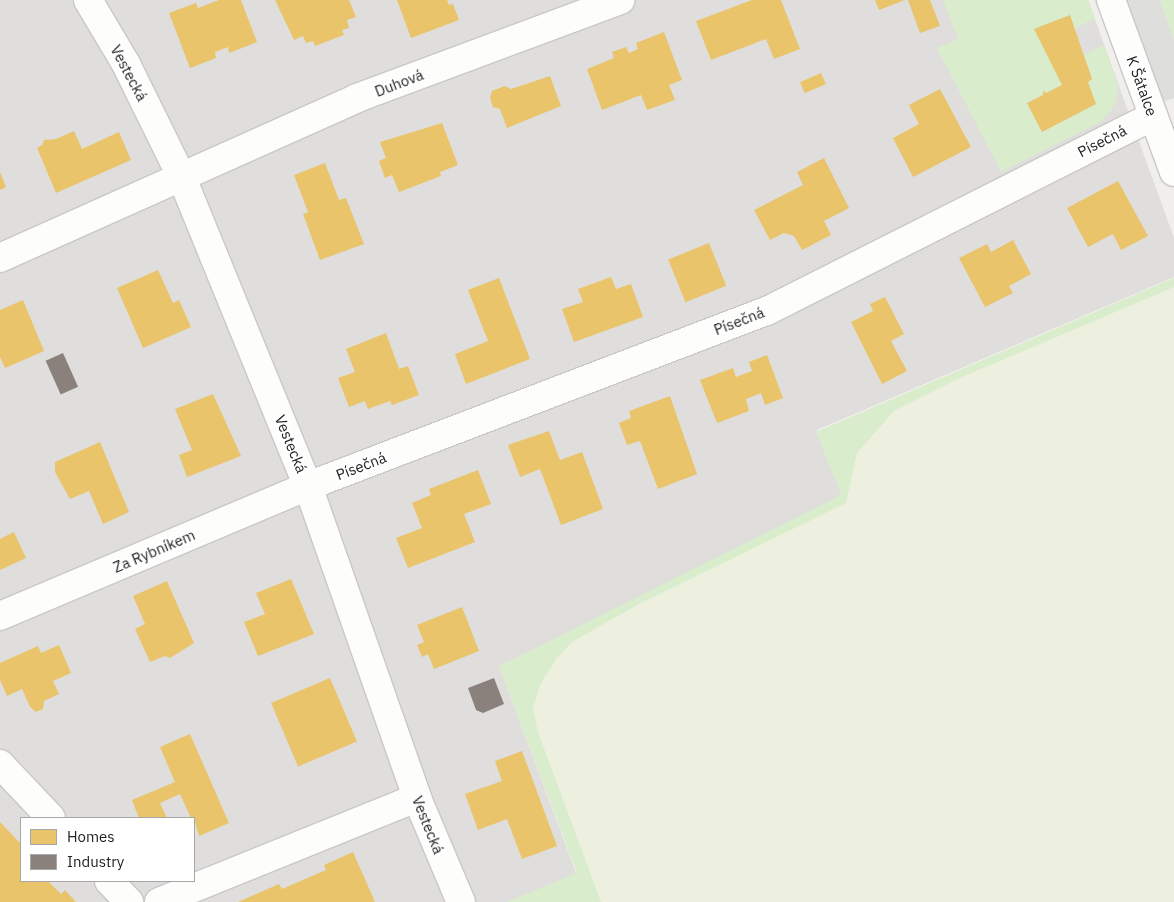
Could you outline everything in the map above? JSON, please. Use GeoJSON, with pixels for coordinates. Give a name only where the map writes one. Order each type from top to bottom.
{"type":"FeatureCollection","features":[{"type":"Feature","properties":{"kind":"street","name":"Vestecká"},"geometry":{"type":"LineString","coordinates":[[88,0],[126,64],[182,178],[308,486],[417,798],[461,902]]}},
{"type":"Feature","properties":{"kind":"street","name":"Duhová"},"geometry":{"type":"LineString","coordinates":[[182,178],[357,98],[620,0]]}},
{"type":"Feature","properties":{"kind":"street","name":"K Šátalce"},"geometry":{"type":"LineString","coordinates":[[1111,0],[1174,172]]}},
{"type":"Feature","properties":{"kind":"street","name":"Písečná"},"geometry":{"type":"LineString","coordinates":[[308,486],[767,310],[1153,116]]}},
{"type":"Feature","properties":{"kind":"street"},"geometry":{"type":"LineString","coordinates":[[0,258],[182,178]]}},
{"type":"Feature","properties":{"kind":"street","name":"Za Rybníkem"},"geometry":{"type":"LineString","coordinates":[[0,616],[308,486]]}},
{"type":"Feature","properties":{"kind":"street"},"geometry":{"type":"LineString","coordinates":[[0,764],[50,817]]}},
{"type":"Feature","properties":{"kind":"street"},"geometry":{"type":"LineString","coordinates":[[159,902],[417,798]]}},
{"type":"Feature","properties":{"kind":"street"},"geometry":{"type":"LineString","coordinates":[[110,882],[129,902]]}},
{"type":"Feature","properties":{"kind":"shaded area"},"geometry":{"type":"Polygon","coordinates":[[[0,0],[1088,0],[1174,238],[1174,277],[817,430],[843,499],[499,666],[587,902],[0,902],[0,0]]]}},
{"type":"Feature","properties":{"kind":"shaded area"},"geometry":{"type":"Polygon","coordinates":[[[1111,0],[1160,0],[1174,39],[1174,98],[1150,106],[1111,0]]]}},
{"type":"Feature","properties":{"kind":"green space"},"geometry":{"type":"Polygon","coordinates":[[[943,0],[1088,0],[1095,18],[1075,29],[1070,15],[1034,29],[1062,85],[1046,93],[1042,91],[1043,95],[1027,103],[1042,132],[1096,104],[1088,82],[1092,79],[1084,55],[1104,45],[1118,86],[1116,100],[1110,112],[1100,122],[1001,172],[937,48],[958,39],[943,0]]]}},
{"type":"Feature","properties":{"kind":"green space"},"geometry":{"type":"Polygon","coordinates":[[[1160,0],[1174,0],[1174,39],[1160,0]]]}},
{"type":"Feature","properties":{"kind":"green space"},"geometry":{"type":"Polygon","coordinates":[[[1174,278],[1174,287],[960,378],[894,411],[857,453],[846,503],[639,604],[572,642],[556,659],[540,685],[533,709],[538,732],[601,902],[507,902],[577,873],[499,666],[841,495],[816,432],[1174,278]]]}},
{"type":"Feature","properties":{"kind":"green space"},"geometry":{"type":"Polygon","coordinates":[[[1174,287],[1174,902],[601,902],[538,732],[533,709],[540,685],[556,659],[573,642],[639,604],[848,493],[857,453],[894,411],[960,378],[1174,287]]]}},
{"type":"Feature","properties":{"kind":"building: Homes"},"geometry":{"type":"Polygon","coordinates":[[[219,0],[241,0],[257,42],[229,53],[228,47],[215,52],[216,58],[190,68],[169,13],[196,3],[198,8],[219,0]]]}},
{"type":"Feature","properties":{"kind":"building: Homes"},"geometry":{"type":"Polygon","coordinates":[[[275,0],[349,0],[356,17],[347,20],[349,28],[342,30],[344,35],[315,46],[313,41],[306,43],[303,36],[294,40],[275,0]]]}},
{"type":"Feature","properties":{"kind":"building: Homes"},"geometry":{"type":"Polygon","coordinates":[[[397,0],[447,0],[449,5],[453,4],[459,20],[411,38],[397,0]]]}},
{"type":"Feature","properties":{"kind":"building: Homes"},"geometry":{"type":"Polygon","coordinates":[[[752,0],[781,0],[800,49],[774,59],[766,39],[711,60],[696,21],[752,0]]]}},
{"type":"Feature","properties":{"kind":"building: Homes"},"geometry":{"type":"Polygon","coordinates":[[[875,0],[905,0],[879,10],[875,0]]]}},
{"type":"Feature","properties":{"kind":"building: Homes"},"geometry":{"type":"Polygon","coordinates":[[[908,0],[930,0],[940,26],[920,33],[908,0]]]}},
{"type":"Feature","properties":{"kind":"building: Homes"},"geometry":{"type":"Polygon","coordinates":[[[1070,15],[1092,79],[1088,82],[1096,104],[1042,132],[1027,103],[1043,95],[1044,90],[1046,93],[1062,85],[1034,29],[1070,15]]]}},
{"type":"Feature","properties":{"kind":"building: Homes"},"geometry":{"type":"Polygon","coordinates":[[[664,32],[682,80],[669,85],[675,100],[647,110],[641,95],[602,110],[587,69],[614,58],[612,52],[626,47],[629,53],[638,49],[636,43],[664,32]]]}},
{"type":"Feature","properties":{"kind":"building: Homes"},"geometry":{"type":"Polygon","coordinates":[[[821,73],[826,84],[805,93],[800,82],[821,73]]]}},
{"type":"Feature","properties":{"kind":"building: Homes"},"geometry":{"type":"Polygon","coordinates":[[[550,76],[561,106],[507,128],[500,109],[493,107],[490,98],[492,91],[505,86],[511,89],[550,76]]]}},
{"type":"Feature","properties":{"kind":"building: Homes"},"geometry":{"type":"Polygon","coordinates":[[[940,89],[971,147],[913,177],[893,138],[919,124],[909,105],[940,89]]]}},
{"type":"Feature","properties":{"kind":"building: Homes"},"geometry":{"type":"Polygon","coordinates":[[[442,123],[458,165],[440,172],[441,176],[399,192],[392,175],[385,178],[379,161],[386,158],[380,142],[442,123]]]}},
{"type":"Feature","properties":{"kind":"building: Homes"},"geometry":{"type":"Polygon","coordinates":[[[74,131],[82,149],[119,132],[131,160],[56,193],[37,148],[42,145],[44,140],[56,139],[74,131]]]}},
{"type":"Feature","properties":{"kind":"building: Homes"},"geometry":{"type":"Polygon","coordinates":[[[824,158],[849,208],[824,221],[831,235],[802,250],[794,236],[784,233],[770,240],[754,210],[803,185],[797,172],[824,158]]]}},
{"type":"Feature","properties":{"kind":"building: Homes"},"geometry":{"type":"Polygon","coordinates":[[[325,163],[339,200],[346,198],[364,244],[320,260],[303,214],[308,212],[294,175],[325,163]]]}},
{"type":"Feature","properties":{"kind":"building: Homes"},"geometry":{"type":"Polygon","coordinates":[[[0,172],[6,187],[0,190],[0,172]]]}},
{"type":"Feature","properties":{"kind":"building: Homes"},"geometry":{"type":"Polygon","coordinates":[[[1118,181],[1148,236],[1121,250],[1113,234],[1088,247],[1067,208],[1118,181]]]}},
{"type":"Feature","properties":{"kind":"building: Homes"},"geometry":{"type":"Polygon","coordinates":[[[1013,240],[1031,274],[1009,286],[1013,293],[985,307],[959,258],[987,244],[991,252],[1013,240]]]}},
{"type":"Feature","properties":{"kind":"building: Homes"},"geometry":{"type":"Polygon","coordinates":[[[709,243],[726,286],[685,302],[668,259],[709,243]]]}},
{"type":"Feature","properties":{"kind":"building: Homes"},"geometry":{"type":"Polygon","coordinates":[[[158,270],[173,303],[179,300],[191,327],[143,348],[117,288],[158,270]]]}},
{"type":"Feature","properties":{"kind":"building: Homes"},"geometry":{"type":"Polygon","coordinates":[[[611,277],[616,289],[631,284],[643,317],[574,342],[562,309],[583,302],[578,289],[611,277]]]}},
{"type":"Feature","properties":{"kind":"building: Homes"},"geometry":{"type":"Polygon","coordinates":[[[499,278],[530,359],[466,384],[455,354],[488,341],[468,290],[499,278]]]}},
{"type":"Feature","properties":{"kind":"building: Homes"},"geometry":{"type":"Polygon","coordinates":[[[885,297],[904,334],[891,341],[907,371],[882,384],[851,322],[873,311],[870,304],[885,297]]]}},
{"type":"Feature","properties":{"kind":"building: Homes"},"geometry":{"type":"Polygon","coordinates":[[[23,300],[44,351],[5,368],[0,357],[0,310],[23,300]]]}},
{"type":"Feature","properties":{"kind":"building: Homes"},"geometry":{"type":"Polygon","coordinates":[[[386,333],[399,369],[408,366],[419,395],[392,405],[390,401],[368,409],[365,401],[349,407],[338,378],[355,372],[346,349],[386,333]]]}},
{"type":"Feature","properties":{"kind":"building: Homes"},"geometry":{"type":"Polygon","coordinates":[[[767,355],[783,398],[765,405],[761,393],[746,399],[749,411],[717,423],[700,380],[733,368],[736,377],[752,371],[749,362],[767,355]]]}},
{"type":"Feature","properties":{"kind":"building: Homes"},"geometry":{"type":"Polygon","coordinates":[[[213,394],[241,456],[187,477],[179,455],[192,450],[175,409],[213,394]]]}},
{"type":"Feature","properties":{"kind":"building: Homes"},"geometry":{"type":"Polygon","coordinates":[[[670,396],[697,474],[658,489],[640,441],[627,445],[619,423],[631,418],[629,411],[670,396]]]}},
{"type":"Feature","properties":{"kind":"building: Homes"},"geometry":{"type":"Polygon","coordinates":[[[549,431],[560,460],[582,452],[603,509],[561,525],[540,469],[520,477],[508,445],[549,431]]]}},
{"type":"Feature","properties":{"kind":"building: Homes"},"geometry":{"type":"Polygon","coordinates":[[[100,442],[129,512],[103,524],[89,491],[70,499],[55,472],[55,462],[100,442]]]}},
{"type":"Feature","properties":{"kind":"building: Homes"},"geometry":{"type":"Polygon","coordinates":[[[478,470],[491,504],[464,514],[475,542],[408,568],[396,538],[422,528],[412,503],[431,495],[429,489],[478,470]]]}},
{"type":"Feature","properties":{"kind":"building: Homes"},"geometry":{"type":"Polygon","coordinates":[[[14,532],[26,558],[0,570],[0,539],[14,532]]]}},
{"type":"Feature","properties":{"kind":"building: Homes"},"geometry":{"type":"Polygon","coordinates":[[[291,579],[314,634],[258,656],[244,622],[265,614],[256,593],[291,579]]]}},
{"type":"Feature","properties":{"kind":"building: Homes"},"geometry":{"type":"Polygon","coordinates":[[[167,581],[194,643],[170,658],[165,656],[150,662],[135,629],[145,624],[133,596],[167,581]]]}},
{"type":"Feature","properties":{"kind":"building: Homes"},"geometry":{"type":"Polygon","coordinates":[[[462,607],[479,651],[434,669],[428,654],[422,657],[417,645],[424,642],[417,625],[462,607]]]}},
{"type":"Feature","properties":{"kind":"building: Homes"},"geometry":{"type":"Polygon","coordinates":[[[59,645],[71,673],[53,681],[59,694],[44,701],[43,709],[36,712],[30,707],[22,689],[7,696],[0,680],[0,663],[38,646],[41,653],[59,645]]]}},
{"type":"Feature","properties":{"kind":"building: Homes"},"geometry":{"type":"Polygon","coordinates":[[[330,678],[357,742],[298,767],[271,703],[330,678]]]}},
{"type":"Feature","properties":{"kind":"building: Homes"},"geometry":{"type":"Polygon","coordinates":[[[190,734],[229,823],[199,836],[195,817],[191,817],[180,794],[160,803],[167,817],[139,817],[132,800],[175,782],[160,747],[190,734]]]}},
{"type":"Feature","properties":{"kind":"building: Homes"},"geometry":{"type":"Polygon","coordinates":[[[522,751],[557,846],[522,859],[507,819],[478,830],[465,794],[502,781],[495,761],[522,751]]]}},
{"type":"Feature","properties":{"kind":"building: Homes"},"geometry":{"type":"Polygon","coordinates":[[[0,822],[20,843],[20,882],[49,882],[61,894],[65,890],[76,902],[0,902],[0,822]]]}},
{"type":"Feature","properties":{"kind":"building: Homes"},"geometry":{"type":"Polygon","coordinates":[[[353,852],[375,902],[238,902],[279,884],[282,889],[326,870],[324,865],[353,852]]]}},
{"type":"Feature","properties":{"kind":"building: Industry"},"geometry":{"type":"Polygon","coordinates":[[[63,353],[78,387],[61,395],[46,361],[63,353]]]}},
{"type":"Feature","properties":{"kind":"building: Industry"},"geometry":{"type":"Polygon","coordinates":[[[494,678],[504,704],[483,713],[476,710],[468,688],[494,678]]]}}]}
